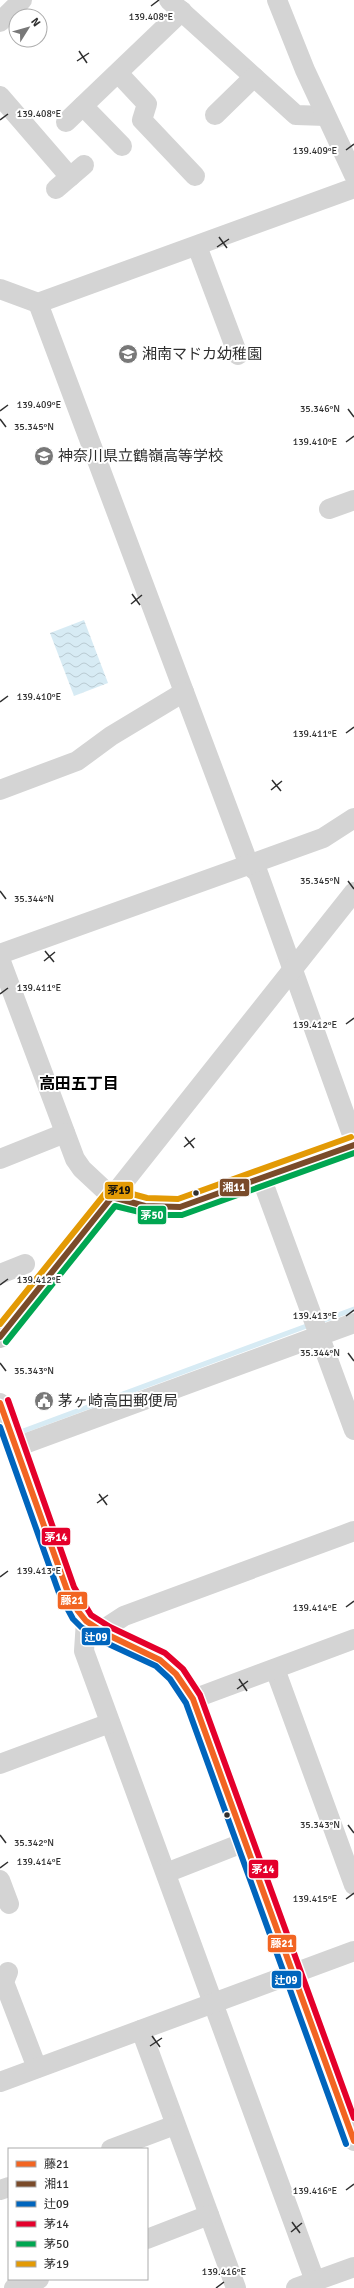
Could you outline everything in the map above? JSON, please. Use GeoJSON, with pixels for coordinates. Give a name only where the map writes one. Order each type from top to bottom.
{"type":"FeatureCollection","features":[{"type":"Feature","properties":{"kind":"main road"},"geometry":{"type":"LineString","coordinates":[[0,1337],[112,1197],[145,1207],[161,1209],[180,1207],[354,1145]]}},
{"type":"Feature","properties":{"kind":"street"},"geometry":{"type":"LineString","coordinates":[[0,22],[22,0]]}},
{"type":"Feature","properties":{"kind":"street"},"geometry":{"type":"LineString","coordinates":[[277,0],[304,70],[354,174]]}},
{"type":"Feature","properties":{"kind":"street"},"geometry":{"type":"LineString","coordinates":[[66,122],[118,73],[176,5],[296,115],[326,116]]}},
{"type":"Feature","properties":{"kind":"street"},"geometry":{"type":"LineString","coordinates":[[118,73],[146,104],[142,120],[195,176]]}},
{"type":"Feature","properties":{"kind":"street"},"geometry":{"type":"LineString","coordinates":[[215,115],[254,77]]}},
{"type":"Feature","properties":{"kind":"street"},"geometry":{"type":"LineString","coordinates":[[0,96],[70,177]]}},
{"type":"Feature","properties":{"kind":"street"},"geometry":{"type":"LineString","coordinates":[[83,106],[122,146]]}},
{"type":"Feature","properties":{"kind":"street"},"geometry":{"type":"LineString","coordinates":[[0,289],[38,303],[354,188]]}},
{"type":"Feature","properties":{"kind":"street"},"geometry":{"type":"LineString","coordinates":[[197,246],[238,355]]}},
{"type":"Feature","properties":{"kind":"street"},"geometry":{"type":"LineString","coordinates":[[38,303],[249,865],[258,873],[354,1140]]}},
{"type":"Feature","properties":{"kind":"street"},"geometry":{"type":"LineString","coordinates":[[329,509],[354,500]]}},
{"type":"Feature","properties":{"kind":"street"},"geometry":{"type":"LineString","coordinates":[[0,790],[77,761],[111,736],[184,692]]}},
{"type":"Feature","properties":{"kind":"street"},"geometry":{"type":"LineString","coordinates":[[0,954],[323,838],[354,818]]}},
{"type":"Feature","properties":{"kind":"street"},"geometry":{"type":"LineString","coordinates":[[0,959],[75,1159],[82,1170],[112,1197],[354,892]]}},
{"type":"Feature","properties":{"kind":"street"},"geometry":{"type":"LineString","coordinates":[[0,1159],[65,1134]]}},
{"type":"Feature","properties":{"kind":"street"},"geometry":{"type":"LineString","coordinates":[[261,1178],[354,1430]]}},
{"type":"Feature","properties":{"kind":"street"},"geometry":{"type":"LineString","coordinates":[[0,1274],[25,1264]]}},
{"type":"Feature","properties":{"kind":"street"},"geometry":{"type":"LineString","coordinates":[[9,1445],[317,1329],[354,1323]]}},
{"type":"Feature","properties":{"kind":"street"},"geometry":{"type":"LineString","coordinates":[[0,1403],[9,1445],[76,1609],[93,1626],[143,1651],[169,1667],[193,1699],[354,2141]]}},
{"type":"Feature","properties":{"kind":"street"},"geometry":{"type":"LineString","coordinates":[[93,1626],[124,1616],[354,1531]]}},
{"type":"Feature","properties":{"kind":"street"},"geometry":{"type":"LineString","coordinates":[[93,1626],[84,1651],[213,2003],[305,2285],[354,2267]]}},
{"type":"Feature","properties":{"kind":"street"},"geometry":{"type":"LineString","coordinates":[[193,1699],[275,1669],[352,1646]]}},
{"type":"Feature","properties":{"kind":"street"},"geometry":{"type":"LineString","coordinates":[[275,1669],[354,1885]]}},
{"type":"Feature","properties":{"kind":"street"},"geometry":{"type":"LineString","coordinates":[[0,1764],[110,1723]]}},
{"type":"Feature","properties":{"kind":"street"},"geometry":{"type":"LineString","coordinates":[[166,1872],[245,1842]]}},
{"type":"Feature","properties":{"kind":"street"},"geometry":{"type":"LineString","coordinates":[[0,1880],[9,1904]]}},
{"type":"Feature","properties":{"kind":"street"},"geometry":{"type":"LineString","coordinates":[[0,2082],[354,1951]]}},
{"type":"Feature","properties":{"kind":"street"},"geometry":{"type":"LineString","coordinates":[[8,1972],[4,1982],[37,2068]]}},
{"type":"Feature","properties":{"kind":"street"},"geometry":{"type":"LineString","coordinates":[[140,2030],[236,2288]]}},
{"type":"Feature","properties":{"kind":"street"},"geometry":{"type":"LineString","coordinates":[[114,2148],[175,2125]]}},
{"type":"Feature","properties":{"kind":"street"},"geometry":{"type":"LineString","coordinates":[[148,2239],[209,2216]]}},
{"type":"Feature","properties":{"kind":"street"},"geometry":{"type":"LineString","coordinates":[[14,2288],[36,2280]]}},
{"type":"Feature","properties":{"kind":"water"},"geometry":{"type":"Polygon","coordinates":[[[84,620],[108,683],[74,696],[50,633],[84,620]]]}},
{"type":"Feature","properties":{"kind":"waterway"},"geometry":{"type":"LineString","coordinates":[[319,1322],[354,1309]]}},
{"type":"Feature","properties":{"kind":"waterway"},"geometry":{"type":"LineString","coordinates":[[15,1434],[312,1324]]}},
{"type":"Feature","properties":{"kind":"transit line","name":"茅19"},"geometry":{"type":"LineString","coordinates":[[0,1324],[108,1190],[114,1189],[147,1198],[178,1199],[351,1137]]}},
{"type":"Feature","properties":{"kind":"transit line","name":"湘11"},"geometry":{"type":"LineString","coordinates":[[112,1197],[145,1206],[180,1207],[354,1145]]}},
{"type":"Feature","properties":{"kind":"transit line","name":"茅50"},"geometry":{"type":"LineString","coordinates":[[6,1342],[115,1206],[152,1215],[182,1215],[354,1153]]}},
{"type":"Feature","properties":{"kind":"transit line","name":"湘11"},"geometry":{"type":"LineString","coordinates":[[0,1337],[112,1197]]}},
{"type":"Feature","properties":{"kind":"transit line","name":"茅14"},"geometry":{"type":"LineString","coordinates":[[8,1400],[74,1587],[91,1615],[110,1627],[165,1653],[183,1669],[200,1695],[354,2118]]}},
{"type":"Feature","properties":{"kind":"transit line","name":"藤21"},"geometry":{"type":"LineString","coordinates":[[0,1403],[67,1590],[78,1611],[86,1621],[106,1634],[160,1660],[176,1674],[193,1699],[354,2141]]}},
{"type":"Feature","properties":{"kind":"transit line","name":"辻09"},"geometry":{"type":"LineString","coordinates":[[0,1427],[59,1593],[73,1619],[81,1627],[102,1641],[156,1666],[170,1679],[186,1703],[346,2144]]}},
{"type":"Feature","properties":{"kind":"place","name":"湘南マドカ幼稚園"},"geometry":{"type":"Point","coordinates":[128,354]}},
{"type":"Feature","properties":{"kind":"place","name":"神奈川県立鶴嶺高等学校"},"geometry":{"type":"Point","coordinates":[44,456]}},
{"type":"Feature","properties":{"kind":"place","name":"茅ヶ崎高田郵便局"},"geometry":{"type":"Point","coordinates":[44,1401]}},
{"type":"Feature","properties":{"kind":"district","name":"高田五丁目"},"geometry":{"type":"Point","coordinates":[79,1084]}}]}
